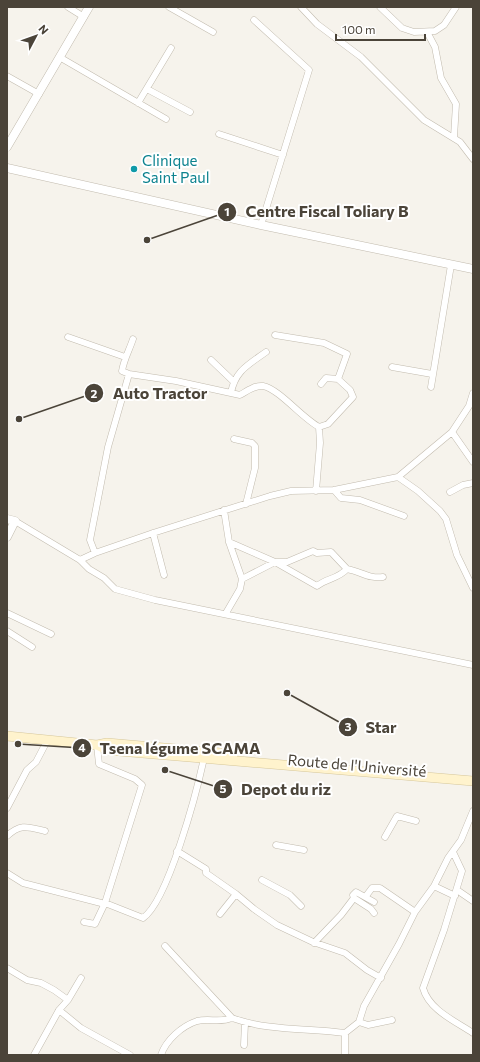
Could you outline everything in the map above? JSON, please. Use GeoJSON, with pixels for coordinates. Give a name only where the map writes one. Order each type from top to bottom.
{"type":"FeatureCollection","features":[{"type":"Feature","properties":{"kind":"main road","name":"Route de l'Université"},"geometry":{"type":"LineString","coordinates":[[7,736],[46,741],[97,745],[107,743],[473,776]]}},
{"type":"Feature","properties":{"kind":"main road","name":"Route de l'Université"},"geometry":{"type":"LineString","coordinates":[[97,745],[107,750],[473,781]]}},
{"type":"Feature","properties":{"kind":"street"},"geometry":{"type":"LineString","coordinates":[[68,7],[84,17]]}},
{"type":"Feature","properties":{"kind":"street"},"geometry":{"type":"LineString","coordinates":[[7,147],[61,58],[89,7]]}},
{"type":"Feature","properties":{"kind":"street"},"geometry":{"type":"LineString","coordinates":[[169,7],[213,32]]}},
{"type":"Feature","properties":{"kind":"street"},"geometry":{"type":"LineString","coordinates":[[301,7],[317,24],[361,57],[424,120],[454,137],[473,159]]}},
{"type":"Feature","properties":{"kind":"street"},"geometry":{"type":"LineString","coordinates":[[380,7],[402,28],[414,32],[435,31],[444,25],[456,7]]}},
{"type":"Feature","properties":{"kind":"street"},"geometry":{"type":"LineString","coordinates":[[254,20],[309,70],[261,225]]}},
{"type":"Feature","properties":{"kind":"street"},"geometry":{"type":"LineString","coordinates":[[427,32],[434,47],[441,78],[456,104],[454,137]]}},
{"type":"Feature","properties":{"kind":"street"},"geometry":{"type":"LineString","coordinates":[[138,103],[171,48]]}},
{"type":"Feature","properties":{"kind":"street"},"geometry":{"type":"LineString","coordinates":[[61,58],[166,119]]}},
{"type":"Feature","properties":{"kind":"street"},"geometry":{"type":"LineString","coordinates":[[7,76],[39,94]]}},
{"type":"Feature","properties":{"kind":"street"},"geometry":{"type":"LineString","coordinates":[[147,89],[190,112]]}},
{"type":"Feature","properties":{"kind":"street"},"geometry":{"type":"LineString","coordinates":[[219,134],[282,155]]}},
{"type":"Feature","properties":{"kind":"street"},"geometry":{"type":"LineString","coordinates":[[7,168],[261,225],[473,269]]}},
{"type":"Feature","properties":{"kind":"street"},"geometry":{"type":"LineString","coordinates":[[431,387],[451,265]]}},
{"type":"Feature","properties":{"kind":"street"},"geometry":{"type":"LineString","coordinates":[[275,335],[324,343],[347,354],[338,379]]}},
{"type":"Feature","properties":{"kind":"street"},"geometry":{"type":"LineString","coordinates":[[68,337],[124,357]]}},
{"type":"Feature","properties":{"kind":"street"},"geometry":{"type":"LineString","coordinates":[[133,339],[129,354],[124,357],[122,371],[129,374],[240,395],[253,388],[262,386],[269,388],[282,396],[302,416],[319,427]]}},
{"type":"Feature","properties":{"kind":"street"},"geometry":{"type":"LineString","coordinates":[[231,393],[233,381],[245,368],[266,352]]}},
{"type":"Feature","properties":{"kind":"street"},"geometry":{"type":"LineString","coordinates":[[211,360],[233,381]]}},
{"type":"Feature","properties":{"kind":"street"},"geometry":{"type":"LineString","coordinates":[[392,367],[432,374]]}},
{"type":"Feature","properties":{"kind":"street"},"geometry":{"type":"LineString","coordinates":[[95,553],[90,540],[108,447],[129,374]]}},
{"type":"Feature","properties":{"kind":"street"},"geometry":{"type":"LineString","coordinates":[[319,427],[328,424],[353,397],[350,390],[338,379],[326,378],[321,384]]}},
{"type":"Feature","properties":{"kind":"street"},"geometry":{"type":"LineString","coordinates":[[80,560],[95,553],[153,533],[224,510],[291,491],[334,490],[398,477],[452,432],[469,406],[473,393]]}},
{"type":"Feature","properties":{"kind":"street"},"geometry":{"type":"LineString","coordinates":[[316,491],[320,443],[319,427]]}},
{"type":"Feature","properties":{"kind":"street"},"geometry":{"type":"LineString","coordinates":[[452,432],[473,462]]}},
{"type":"Feature","properties":{"kind":"street"},"geometry":{"type":"LineString","coordinates":[[234,439],[252,443],[255,446],[255,468],[246,504]]}},
{"type":"Feature","properties":{"kind":"street"},"geometry":{"type":"LineString","coordinates":[[398,477],[418,491],[443,515],[457,555],[473,588]]}},
{"type":"Feature","properties":{"kind":"street"},"geometry":{"type":"LineString","coordinates":[[450,492],[463,485],[473,483]]}},
{"type":"Feature","properties":{"kind":"street"},"geometry":{"type":"LineString","coordinates":[[334,490],[341,498],[360,500],[404,516]]}},
{"type":"Feature","properties":{"kind":"street"},"geometry":{"type":"LineString","coordinates":[[224,510],[229,542],[242,579],[240,589],[226,613]]}},
{"type":"Feature","properties":{"kind":"street"},"geometry":{"type":"LineString","coordinates":[[7,537],[11,520],[80,560],[115,589],[154,600],[370,642],[406,653],[473,665]]}},
{"type":"Feature","properties":{"kind":"street"},"geometry":{"type":"LineString","coordinates":[[153,533],[164,575]]}},
{"type":"Feature","properties":{"kind":"street"},"geometry":{"type":"LineString","coordinates":[[229,542],[275,562],[317,586],[325,580],[332,578],[347,569]]}},
{"type":"Feature","properties":{"kind":"street"},"geometry":{"type":"LineString","coordinates":[[242,579],[275,562],[287,562],[313,552],[317,554],[331,552],[347,569],[363,573],[373,578],[384,577]]}},
{"type":"Feature","properties":{"kind":"street"},"geometry":{"type":"LineString","coordinates":[[7,613],[51,634]]}},
{"type":"Feature","properties":{"kind":"street"},"geometry":{"type":"LineString","coordinates":[[7,632],[32,647]]}},
{"type":"Feature","properties":{"kind":"street"},"geometry":{"type":"LineString","coordinates":[[7,808],[28,770],[36,762],[46,741]]}},
{"type":"Feature","properties":{"kind":"street"},"geometry":{"type":"LineString","coordinates":[[84,922],[95,924],[105,903],[142,785],[134,779],[99,764],[97,745]]}},
{"type":"Feature","properties":{"kind":"street"},"geometry":{"type":"LineString","coordinates":[[7,873],[23,883],[105,903],[138,918],[143,918],[156,903],[172,868],[198,788],[204,758]]}},
{"type":"Feature","properties":{"kind":"street"},"geometry":{"type":"LineString","coordinates":[[165,946],[232,1018],[263,1027],[345,1033],[359,1022],[364,1006],[415,912],[434,886],[461,840],[473,811]]}},
{"type":"Feature","properties":{"kind":"street"},"geometry":{"type":"LineString","coordinates":[[385,837],[397,816],[416,821]]}},
{"type":"Feature","properties":{"kind":"street"},"geometry":{"type":"LineString","coordinates":[[7,836],[15,828],[26,826],[45,831]]}},
{"type":"Feature","properties":{"kind":"street"},"geometry":{"type":"LineString","coordinates":[[276,845],[304,850]]}},
{"type":"Feature","properties":{"kind":"street"},"geometry":{"type":"LineString","coordinates":[[177,850],[206,868],[206,872],[277,925],[314,942],[345,953],[358,964],[380,978]]}},
{"type":"Feature","properties":{"kind":"street"},"geometry":{"type":"LineString","coordinates":[[453,852],[462,871],[456,893],[423,988],[425,995],[433,1005],[473,1033]]}},
{"type":"Feature","properties":{"kind":"street"},"geometry":{"type":"LineString","coordinates":[[262,880],[290,894],[301,906]]}},
{"type":"Feature","properties":{"kind":"street"},"geometry":{"type":"LineString","coordinates":[[434,886],[456,893],[473,902]]}},
{"type":"Feature","properties":{"kind":"street"},"geometry":{"type":"LineString","coordinates":[[366,896],[372,888],[377,887],[415,912]]}},
{"type":"Feature","properties":{"kind":"street"},"geometry":{"type":"LineString","coordinates":[[314,942],[341,915],[354,898],[353,895],[356,892],[366,896],[374,902]]}},
{"type":"Feature","properties":{"kind":"street"},"geometry":{"type":"LineString","coordinates":[[220,914],[236,894]]}},
{"type":"Feature","properties":{"kind":"street"},"geometry":{"type":"LineString","coordinates":[[354,898],[371,909],[374,913]]}},
{"type":"Feature","properties":{"kind":"street"},"geometry":{"type":"LineString","coordinates":[[7,968],[27,980],[41,983],[68,1000]]}},
{"type":"Feature","properties":{"kind":"street"},"geometry":{"type":"LineString","coordinates":[[34,1055],[59,1010],[68,1000],[81,978]]}},
{"type":"Feature","properties":{"kind":"street"},"geometry":{"type":"LineString","coordinates":[[59,1010],[81,1028],[130,1055]]}},
{"type":"Feature","properties":{"kind":"street"},"geometry":{"type":"LineString","coordinates":[[161,1055],[171,1039],[180,1031],[197,1021],[225,1021],[232,1018]]}},
{"type":"Feature","properties":{"kind":"street"},"geometry":{"type":"LineString","coordinates":[[359,1022],[368,1025],[392,1020]]}},
{"type":"Feature","properties":{"kind":"street"},"geometry":{"type":"LineString","coordinates":[[244,1045],[245,1023]]}},
{"type":"Feature","properties":{"kind":"street"},"geometry":{"type":"LineString","coordinates":[[345,1033],[345,1055]]}},
{"type":"Feature","properties":{"kind":"place","name":"Clinique Saint Paul"},"geometry":{"type":"Point","coordinates":[134,169]}},
{"type":"Feature","properties":{"kind":"place","name":"Centre Fiscal Toliary B"},"geometry":{"type":"Point","coordinates":[147,240]}},
{"type":"Feature","properties":{"kind":"place","name":"Auto Tractor"},"geometry":{"type":"Point","coordinates":[19,419]}},
{"type":"Feature","properties":{"kind":"place","name":"Star"},"geometry":{"type":"Point","coordinates":[287,693]}},
{"type":"Feature","properties":{"kind":"place","name":"Tsena légume SCAMA"},"geometry":{"type":"Point","coordinates":[18,744]}},
{"type":"Feature","properties":{"kind":"place","name":"Depot du riz"},"geometry":{"type":"Point","coordinates":[165,770]}}]}
